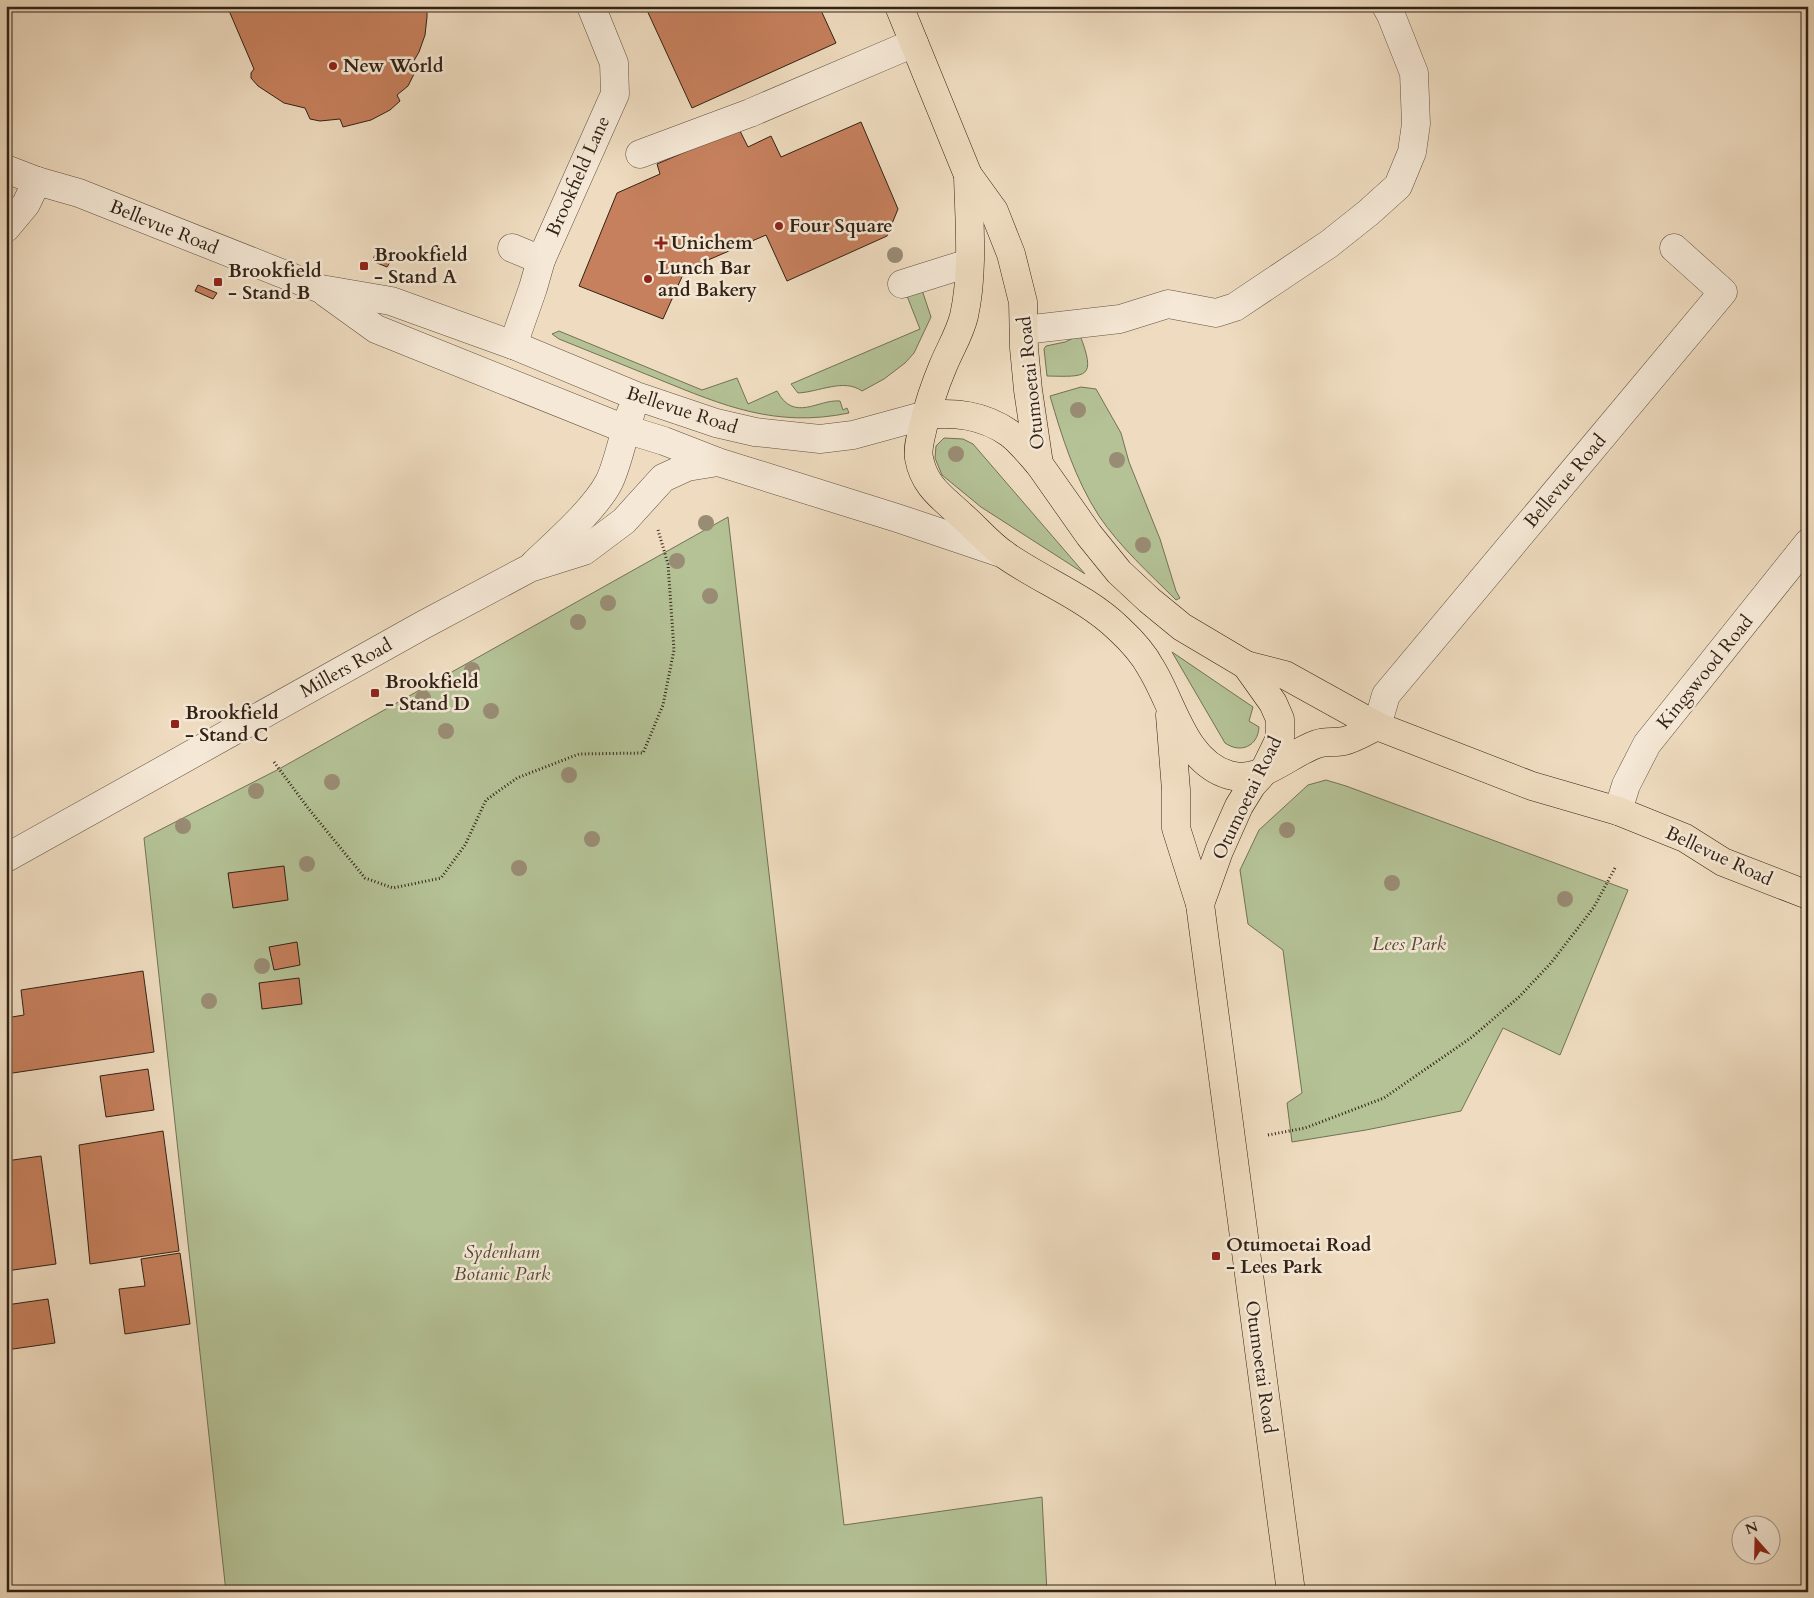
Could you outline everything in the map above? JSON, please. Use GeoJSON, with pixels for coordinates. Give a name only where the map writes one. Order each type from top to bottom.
{"type":"FeatureCollection","features":[{"type":"Feature","properties":{"kind":"main road","name":"Otumoetai Road"},"geometry":{"type":"LineString","coordinates":[[899,6],[968,175],[994,210],[1011,254],[1023,302],[1029,397],[1039,464],[1089,535],[1119,572],[1182,627],[1246,665],[1273,703],[1280,719],[1280,738],[1263,773],[1252,785],[1239,806],[1219,851],[1200,904]]}},
{"type":"Feature","properties":{"kind":"main road","name":"Otumoetai Road"},"geometry":{"type":"LineString","coordinates":[[968,175],[970,277],[964,317],[942,367],[926,415],[918,455],[923,473],[932,488],[1004,554],[1090,605],[1118,627],[1140,650],[1169,701],[1176,790],[1176,828],[1200,904],[1291,1592]]}},
{"type":"Feature","properties":{"kind":"main road","name":"Bellevue Road"},"geometry":{"type":"LineString","coordinates":[[926,415],[963,414],[986,421],[1009,433],[1039,464]]}},
{"type":"Feature","properties":{"kind":"main road","name":"Bellevue Road"},"geometry":{"type":"LineString","coordinates":[[1246,665],[1285,674],[1376,726],[1532,786],[1618,811],[1686,838],[1723,862],[1808,895]]}},
{"type":"Feature","properties":{"kind":"main road"},"geometry":{"type":"LineString","coordinates":[[1169,701],[1186,739],[1202,760],[1228,775],[1239,777],[1263,773],[1309,747],[1327,741],[1344,741],[1376,726]]}},
{"type":"Feature","properties":{"kind":"street","name":"Brookfield Lane"},"geometry":{"type":"LineString","coordinates":[[513,345],[541,260],[614,94],[614,63],[591,6]]}},
{"type":"Feature","properties":{"kind":"street"},"geometry":{"type":"LineString","coordinates":[[1024,330],[1120,319],[1168,304],[1216,313],[1235,307],[1329,244],[1368,213],[1398,186],[1412,152],[1416,124],[1414,73],[1386,6]]}},
{"type":"Feature","properties":{"kind":"street"},"geometry":{"type":"LineString","coordinates":[[640,154],[750,113],[914,43]]}},
{"type":"Feature","properties":{"kind":"street","name":"Bellevue Road"},"geometry":{"type":"LineString","coordinates":[[6,169],[37,181],[79,193],[321,289],[392,301],[513,345],[636,396],[716,423],[755,432],[820,439],[853,435],[926,415]]}},
{"type":"Feature","properties":{"kind":"street"},"geometry":{"type":"LineString","coordinates":[[6,228],[26,204],[37,181]]}},
{"type":"Feature","properties":{"kind":"street"},"geometry":{"type":"LineString","coordinates":[[512,248],[541,260]]}},
{"type":"Feature","properties":{"kind":"street","name":"Bellevue Road"},"geometry":{"type":"LineString","coordinates":[[1376,726],[1386,695],[1723,292],[1674,248]]}},
{"type":"Feature","properties":{"kind":"street"},"geometry":{"type":"LineString","coordinates":[[902,284],[969,263]]}},
{"type":"Feature","properties":{"kind":"street","name":"Bellevue Road"},"geometry":{"type":"LineString","coordinates":[[321,289],[376,328],[625,429],[664,441],[718,462],[897,518],[1004,554]]}},
{"type":"Feature","properties":{"kind":"street"},"geometry":{"type":"LineString","coordinates":[[636,396],[655,411],[664,441],[664,478]]}},
{"type":"Feature","properties":{"kind":"street","name":"Millers Road"},"geometry":{"type":"LineString","coordinates":[[530,568],[571,528],[604,491],[610,480],[636,396]]}},
{"type":"Feature","properties":{"kind":"street","name":"Millers Road"},"geometry":{"type":"LineString","coordinates":[[6,858],[423,625],[530,568],[584,551],[624,521],[664,478],[687,467],[718,462]]}},
{"type":"Feature","properties":{"kind":"street","name":"Kingswood Road"},"geometry":{"type":"LineString","coordinates":[[1618,811],[1626,785],[1647,744],[1808,543]]}},
{"type":"Feature","properties":{"kind":"path"},"geometry":{"type":"LineString","coordinates":[[274,762],[308,808],[365,878],[392,888],[441,878],[465,845],[486,800],[517,778],[579,754],[643,753],[663,705],[674,650],[668,564],[657,527]]}},
{"type":"Feature","properties":{"kind":"path"},"geometry":{"type":"LineString","coordinates":[[1268,1135],[1305,1128],[1384,1098],[1472,1037],[1518,997],[1550,963],[1594,907],[1616,868]]}},
{"type":"Feature","properties":{"kind":"green space"},"geometry":{"type":"Polygon","coordinates":[[[922,290],[931,317],[914,353],[905,363],[884,379],[862,391],[855,387],[839,386],[798,393],[791,384],[920,329],[907,296],[922,290]]]}},
{"type":"Feature","properties":{"kind":"green space"},"geometry":{"type":"Polygon","coordinates":[[[559,331],[702,390],[737,378],[748,404],[777,391],[784,401],[791,406],[799,408],[840,401],[843,410],[847,408],[849,413],[798,418],[774,416],[728,406],[559,339],[552,334],[559,331]]]}},
{"type":"Feature","properties":{"kind":"green space"},"geometry":{"type":"Polygon","coordinates":[[[1080,335],[1087,360],[1085,372],[1072,376],[1047,376],[1044,349],[1046,346],[1065,342],[1080,335]]]}},
{"type":"Feature","properties":{"kind":"green space"},"geometry":{"type":"Polygon","coordinates":[[[1081,387],[1096,389],[1121,433],[1129,462],[1160,539],[1176,591],[1180,598],[1176,600],[1135,560],[1107,527],[1090,502],[1076,473],[1050,396],[1081,387]]]}},
{"type":"Feature","properties":{"kind":"green space"},"geometry":{"type":"Polygon","coordinates":[[[944,438],[963,439],[973,444],[1085,574],[981,507],[942,475],[935,458],[936,446],[944,438]]]}},
{"type":"Feature","properties":{"kind":"green space","name":"Sydenham Botanic Park"},"geometry":{"type":"Polygon","coordinates":[[[728,517],[844,1525],[1042,1497],[1047,1592],[226,1592],[144,838],[279,769],[728,517]]]}},
{"type":"Feature","properties":{"kind":"green space"},"geometry":{"type":"Polygon","coordinates":[[[1172,652],[1253,707],[1249,721],[1259,727],[1256,739],[1252,743],[1243,748],[1237,748],[1225,743],[1172,652]]]}},
{"type":"Feature","properties":{"kind":"green space","name":"Lees Park"},"geometry":{"type":"Polygon","coordinates":[[[1326,780],[1628,890],[1560,1055],[1503,1028],[1461,1111],[1366,1130],[1292,1142],[1287,1103],[1302,1093],[1283,950],[1248,924],[1240,870],[1259,830],[1308,785],[1326,780]]]}},
{"type":"Feature","properties":{"kind":"building","name":"New World"},"geometry":{"type":"Polygon","coordinates":[[[227,6],[427,6],[427,17],[425,35],[412,64],[414,74],[408,86],[397,95],[400,101],[390,110],[371,120],[343,127],[340,119],[320,121],[310,119],[305,108],[284,103],[258,86],[251,78],[251,73],[254,69],[227,6]]]}},
{"type":"Feature","properties":{"kind":"building"},"geometry":{"type":"Polygon","coordinates":[[[645,6],[819,6],[836,43],[692,108],[645,6]]]}},
{"type":"Feature","properties":{"kind":"building"},"geometry":{"type":"Polygon","coordinates":[[[861,122],[898,209],[887,236],[787,281],[766,235],[685,270],[663,319],[579,286],[617,193],[660,174],[657,164],[739,129],[748,147],[771,136],[781,157],[861,122]]]}},
{"type":"Feature","properties":{"kind":"building"},"geometry":{"type":"Polygon","coordinates":[[[376,253],[392,259],[387,267],[372,261],[376,253]]]}},
{"type":"Feature","properties":{"kind":"building"},"geometry":{"type":"Polygon","coordinates":[[[198,285],[217,293],[213,299],[195,291],[198,285]]]}},
{"type":"Feature","properties":{"kind":"building"},"geometry":{"type":"Polygon","coordinates":[[[284,866],[288,900],[233,908],[228,873],[284,866]]]}},
{"type":"Feature","properties":{"kind":"building"},"geometry":{"type":"Polygon","coordinates":[[[297,942],[300,965],[274,970],[269,947],[297,942]]]}},
{"type":"Feature","properties":{"kind":"building"},"geometry":{"type":"Polygon","coordinates":[[[143,971],[154,1052],[6,1074],[6,1018],[24,1015],[21,990],[143,971]]]}},
{"type":"Feature","properties":{"kind":"building"},"geometry":{"type":"Polygon","coordinates":[[[299,978],[302,1004],[262,1009],[259,983],[299,978]]]}},
{"type":"Feature","properties":{"kind":"building"},"geometry":{"type":"Polygon","coordinates":[[[148,1069],[154,1110],[106,1117],[100,1076],[148,1069]]]}},
{"type":"Feature","properties":{"kind":"building"},"geometry":{"type":"Polygon","coordinates":[[[163,1131],[179,1251],[90,1264],[79,1145],[163,1131]]]}},
{"type":"Feature","properties":{"kind":"building"},"geometry":{"type":"Polygon","coordinates":[[[41,1156],[56,1264],[6,1271],[6,1161],[41,1156]]]}},
{"type":"Feature","properties":{"kind":"building"},"geometry":{"type":"Polygon","coordinates":[[[180,1253],[190,1324],[125,1334],[119,1289],[145,1286],[141,1259],[180,1253]]]}},
{"type":"Feature","properties":{"kind":"building"},"geometry":{"type":"Polygon","coordinates":[[[48,1299],[55,1343],[6,1350],[6,1305],[48,1299]]]}},
{"type":"Feature","properties":{"kind":"place","name":"New World"},"geometry":{"type":"Point","coordinates":[333,66]}},
{"type":"Feature","properties":{"kind":"place","name":"Four Square"},"geometry":{"type":"Point","coordinates":[779,226]}},
{"type":"Feature","properties":{"kind":"place","name":"Unichem"},"geometry":{"type":"Point","coordinates":[661,243]}},
{"type":"Feature","properties":{"kind":"place","name":"Brookfield - Stand A"},"geometry":{"type":"Point","coordinates":[364,266]}},
{"type":"Feature","properties":{"kind":"place","name":"Lunch Bar and Bakery"},"geometry":{"type":"Point","coordinates":[648,279]}},
{"type":"Feature","properties":{"kind":"place","name":"Brookfield - Stand B"},"geometry":{"type":"Point","coordinates":[218,282]}},
{"type":"Feature","properties":{"kind":"place","name":"Brookfield - Stand D"},"geometry":{"type":"Point","coordinates":[375,693]}},
{"type":"Feature","properties":{"kind":"place","name":"Brookfield - Stand C"},"geometry":{"type":"Point","coordinates":[175,724]}},
{"type":"Feature","properties":{"kind":"place","name":"Otumoetai Road - Lees Park"},"geometry":{"type":"Point","coordinates":[1216,1256]}}]}
